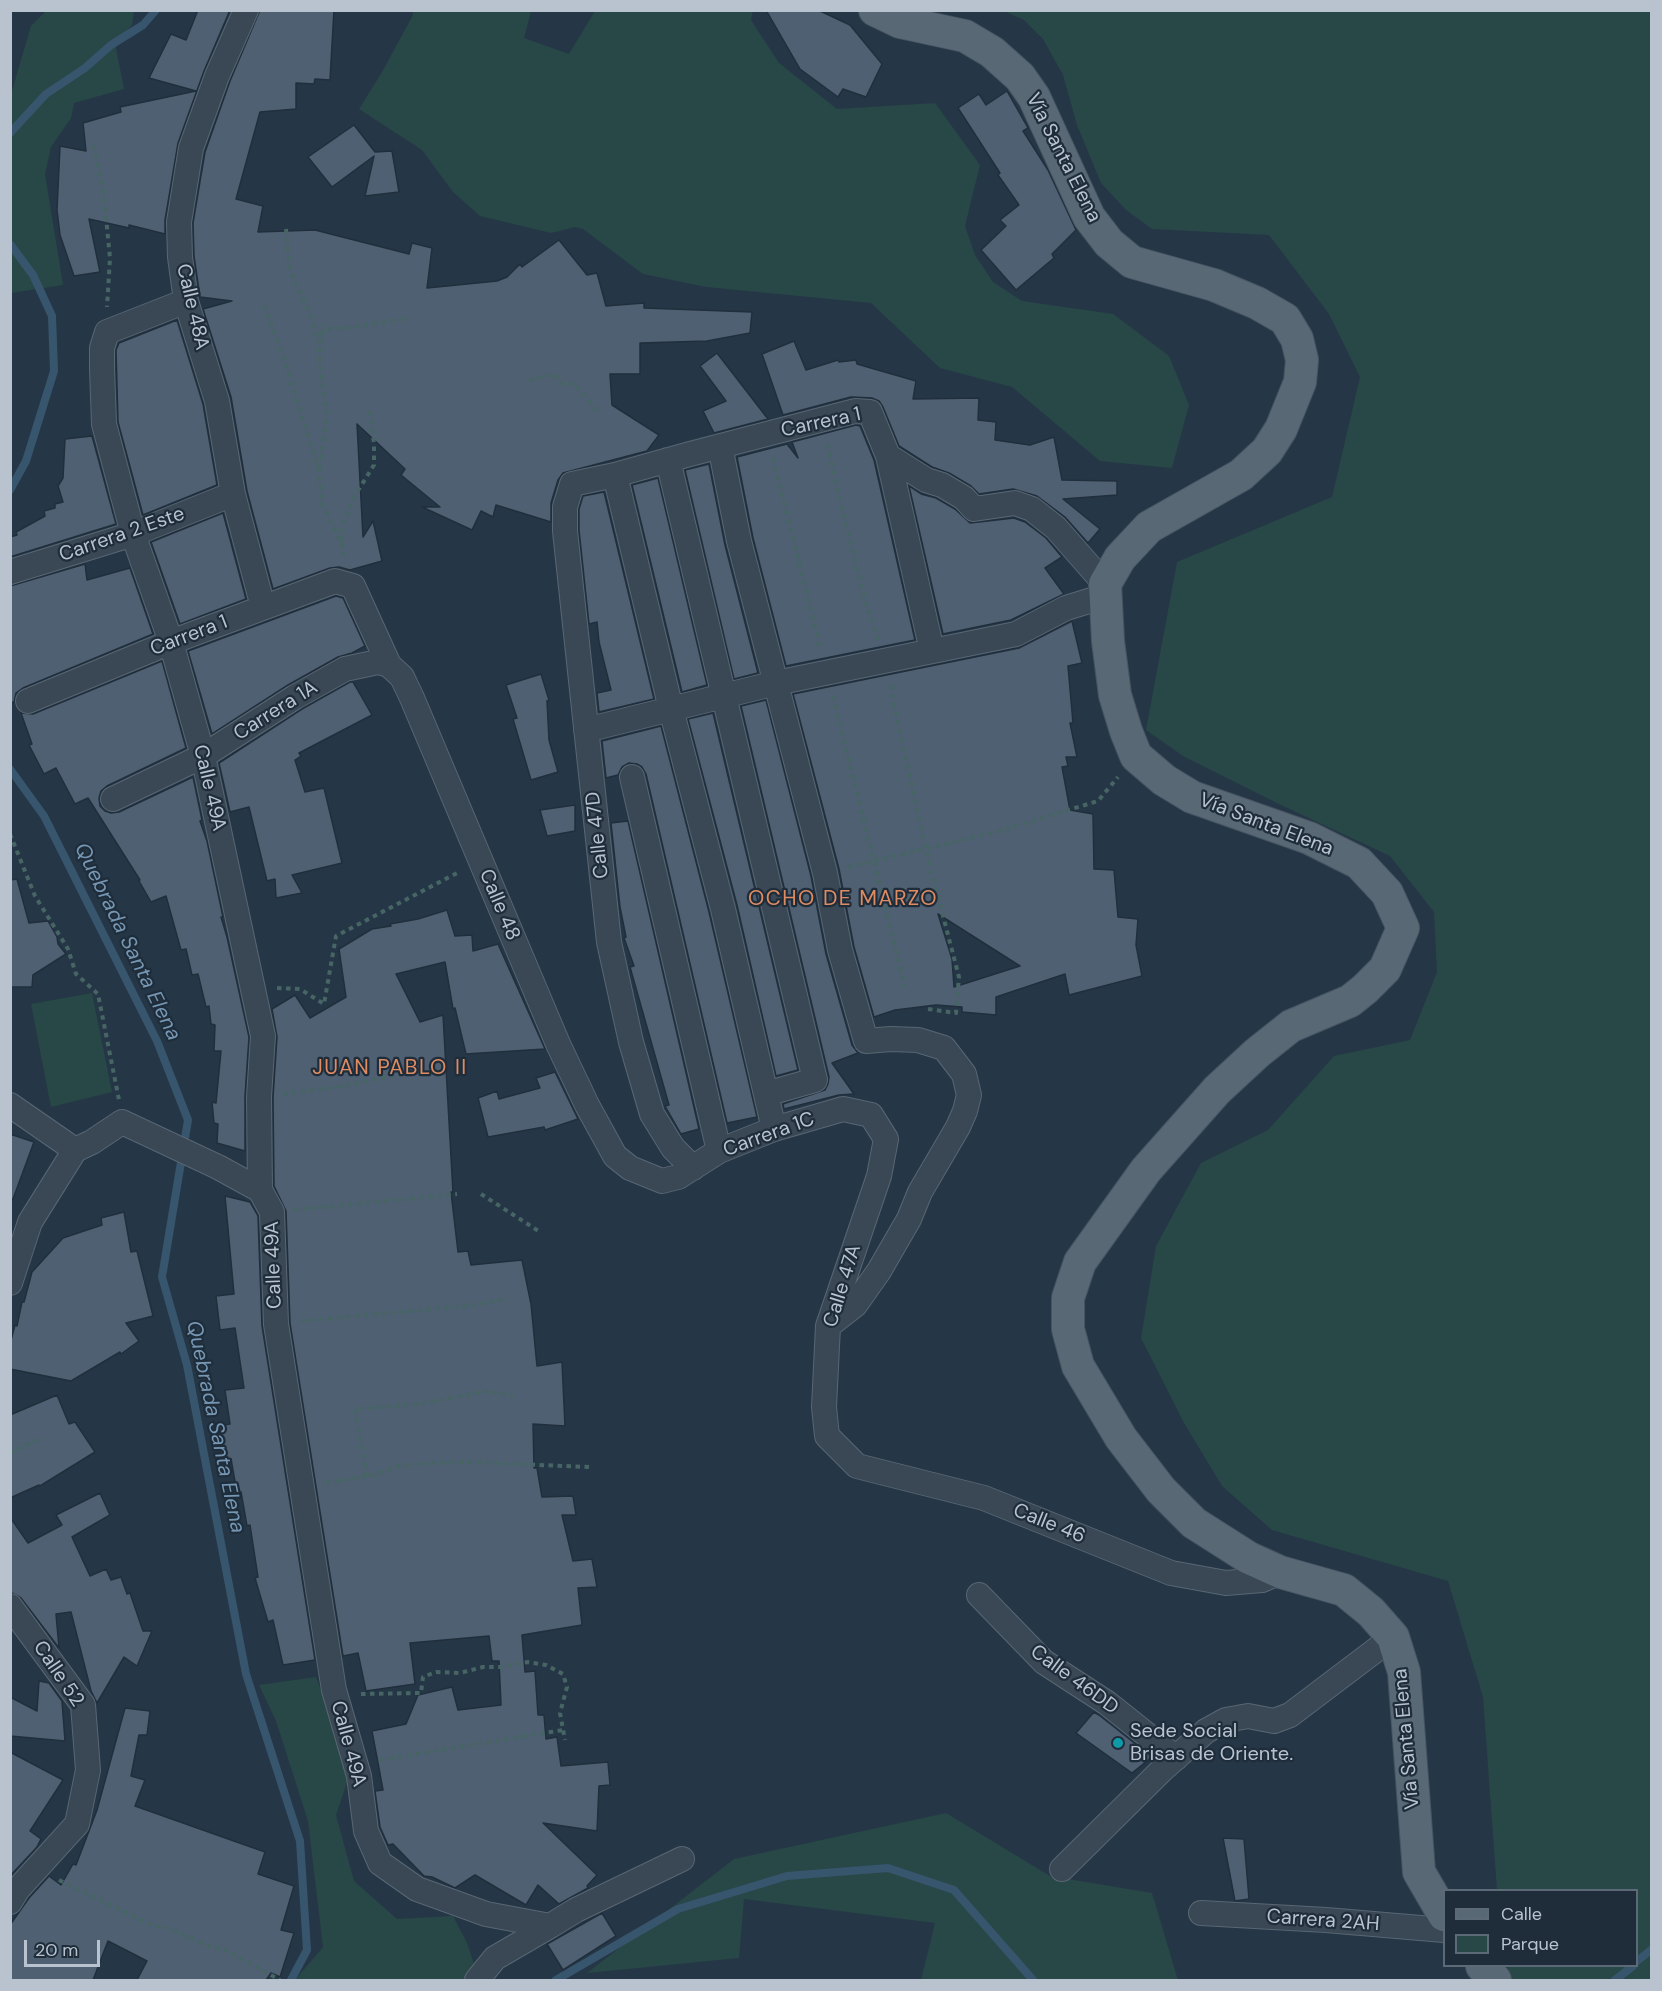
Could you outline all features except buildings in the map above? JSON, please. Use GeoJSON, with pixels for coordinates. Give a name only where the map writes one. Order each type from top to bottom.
{"type":"FeatureCollection","features":[{"type":"Feature","properties":{"kind":"main road","name":"Vía Santa Elena"},"geometry":{"type":"LineString","coordinates":[[875,10],[900,22],[965,36],[992,52],[1020,76],[1034,97],[1089,217],[1109,243],[1132,262],[1214,285],[1257,303],[1285,319],[1297,339],[1302,360],[1300,382],[1281,429],[1267,451],[1241,475],[1149,526],[1120,558],[1105,590],[1108,641],[1115,695],[1136,756],[1164,780],[1192,796],[1309,838],[1359,863],[1387,893],[1403,928],[1385,969],[1365,989],[1350,1001],[1291,1026],[1217,1090],[1146,1170],[1080,1262],[1068,1298],[1068,1329],[1078,1366],[1121,1438],[1161,1490],[1194,1523],[1249,1558],[1280,1572],[1344,1590],[1371,1612],[1393,1636],[1404,1672],[1419,1872],[1443,1913]]}},
{"type":"Feature","properties":{"kind":"main road"},"geometry":{"type":"LineString","coordinates":[[1484,1967],[1495,1980]]}},
{"type":"Feature","properties":{"kind":"street","name":"Calle 48A"},"geometry":{"type":"LineString","coordinates":[[246,10],[217,76],[191,148],[179,222],[180,256],[186,301],[217,402],[233,494],[263,607]]}},
{"type":"Feature","properties":{"kind":"street"},"geometry":{"type":"LineString","coordinates":[[107,332],[186,301]]}},
{"type":"Feature","properties":{"kind":"street","name":"Calle 49A"},"geometry":{"type":"LineString","coordinates":[[107,332],[102,348],[104,424],[133,534],[171,642],[203,756],[263,1036],[259,1097],[260,1190],[272,1212],[276,1324],[334,1690],[359,1776],[366,1831],[380,1863],[417,1889],[486,1914],[550,1926]]}},
{"type":"Feature","properties":{"kind":"street","name":"Carrera 1"},"geometry":{"type":"LineString","coordinates":[[572,484],[615,475],[855,411],[870,412],[888,456]]}},
{"type":"Feature","properties":{"kind":"street"},"geometry":{"type":"LineString","coordinates":[[720,446],[740,541],[825,873],[840,950],[866,1041],[918,1040],[944,1048],[964,1074],[969,1095],[958,1127],[920,1191],[909,1219],[879,1271],[855,1305],[828,1326]]}},
{"type":"Feature","properties":{"kind":"street"},"geometry":{"type":"LineString","coordinates":[[586,730],[776,683],[1016,634],[1105,590],[1056,528],[1032,509],[1015,503],[974,509],[964,498],[942,485],[926,480],[888,456]]}},
{"type":"Feature","properties":{"kind":"street"},"geometry":{"type":"LineString","coordinates":[[888,456],[933,651]]}},
{"type":"Feature","properties":{"kind":"street"},"geometry":{"type":"LineString","coordinates":[[668,460],[814,1080],[766,1094]]}},
{"type":"Feature","properties":{"kind":"street"},"geometry":{"type":"LineString","coordinates":[[615,475],[671,709],[723,909],[774,1129]]}},
{"type":"Feature","properties":{"kind":"street","name":"Calle 47D"},"geometry":{"type":"LineString","coordinates":[[572,484],[565,507],[565,531],[609,942],[631,1042],[652,1114],[673,1148],[693,1168]]}},
{"type":"Feature","properties":{"kind":"street","name":"Carrera 2 Este"},"geometry":{"type":"LineString","coordinates":[[10,572],[133,534],[233,494]]}},
{"type":"Feature","properties":{"kind":"street","name":"Carrera 1"},"geometry":{"type":"LineString","coordinates":[[28,700],[171,642],[334,581],[352,586]]}},
{"type":"Feature","properties":{"kind":"street","name":"Calle 48"},"geometry":{"type":"LineString","coordinates":[[352,586],[384,664],[402,677],[412,698],[558,1044],[587,1105],[615,1156]]}},
{"type":"Feature","properties":{"kind":"street","name":"Carrera 1A"},"geometry":{"type":"LineString","coordinates":[[113,799],[203,756],[345,669],[360,664],[384,664]]}},
{"type":"Feature","properties":{"kind":"street"},"geometry":{"type":"LineString","coordinates":[[632,777],[719,1151]]}},
{"type":"Feature","properties":{"kind":"street"},"geometry":{"type":"LineString","coordinates":[[10,1105],[75,1150]]}},
{"type":"Feature","properties":{"kind":"street","name":"Carrera 1C"},"geometry":{"type":"LineString","coordinates":[[615,1156],[630,1168],[662,1180],[678,1177],[719,1151],[774,1129],[843,1109],[871,1115],[886,1139]]}},
{"type":"Feature","properties":{"kind":"street"},"geometry":{"type":"LineString","coordinates":[[10,1282],[30,1222],[75,1150],[92,1142],[122,1122],[218,1167],[260,1190]]}},
{"type":"Feature","properties":{"kind":"street","name":"Calle 47A"},"geometry":{"type":"LineString","coordinates":[[827,1436],[824,1407],[828,1326],[879,1176],[886,1139]]}},
{"type":"Feature","properties":{"kind":"street","name":"Calle 46"},"geometry":{"type":"LineString","coordinates":[[827,1436],[857,1466],[984,1498],[1171,1573],[1226,1583],[1262,1581],[1280,1572]]}},
{"type":"Feature","properties":{"kind":"street","name":"Calle 46DD"},"geometry":{"type":"LineString","coordinates":[[979,1594],[1044,1662],[1107,1703],[1176,1758]]}},
{"type":"Feature","properties":{"kind":"street","name":"Calle 52"},"geometry":{"type":"LineString","coordinates":[[10,1606],[83,1705],[88,1770],[76,1824],[18,1889],[10,1902]]}},
{"type":"Feature","properties":{"kind":"street"},"geometry":{"type":"LineString","coordinates":[[1062,1869],[1206,1731],[1226,1720],[1248,1716],[1274,1721],[1290,1715],[1393,1636]]}},
{"type":"Feature","properties":{"kind":"street"},"geometry":{"type":"LineString","coordinates":[[477,1980],[495,1958],[576,1910],[682,1859]]}},
{"type":"Feature","properties":{"kind":"street","name":"Carrera 2AH"},"geometry":{"type":"LineString","coordinates":[[1201,1913],[1443,1930]]}},
{"type":"Feature","properties":{"kind":"path"},"geometry":{"type":"LineString","coordinates":[[94,145],[104,197],[110,258],[106,292],[107,332]]}},
{"type":"Feature","properties":{"kind":"path"},"geometry":{"type":"LineString","coordinates":[[286,229],[289,263],[310,314],[320,346]]}},
{"type":"Feature","properties":{"kind":"path"},"geometry":{"type":"LineString","coordinates":[[264,305],[285,361],[319,472],[322,503],[341,542],[352,586]]}},
{"type":"Feature","properties":{"kind":"path"},"geometry":{"type":"LineString","coordinates":[[321,336],[328,329],[409,318]]}},
{"type":"Feature","properties":{"kind":"path"},"geometry":{"type":"LineString","coordinates":[[319,472],[327,416],[319,359],[322,324]]}},
{"type":"Feature","properties":{"kind":"path"},"geometry":{"type":"LineString","coordinates":[[529,381],[554,374],[560,384],[574,384],[598,411]]}},
{"type":"Feature","properties":{"kind":"path"},"geometry":{"type":"LineString","coordinates":[[341,542],[343,524],[354,497],[374,465],[370,411]]}},
{"type":"Feature","properties":{"kind":"path"},"geometry":{"type":"LineString","coordinates":[[821,420],[861,586],[885,661],[925,847],[959,977],[956,1013],[928,1009]]}},
{"type":"Feature","properties":{"kind":"path"},"geometry":{"type":"LineString","coordinates":[[768,435],[904,987]]}},
{"type":"Feature","properties":{"kind":"path"},"geometry":{"type":"LineString","coordinates":[[825,873],[925,847],[996,832],[1098,801]]}},
{"type":"Feature","properties":{"kind":"path"},"geometry":{"type":"LineString","coordinates":[[10,834],[35,896],[68,949],[76,974],[98,994],[122,1122]]}},
{"type":"Feature","properties":{"kind":"path"},"geometry":{"type":"LineString","coordinates":[[252,986],[300,989],[324,1004],[336,936],[481,861]]}},
{"type":"Feature","properties":{"kind":"path"},"geometry":{"type":"LineString","coordinates":[[259,1097],[338,1087],[420,1070]]}},
{"type":"Feature","properties":{"kind":"path"},"geometry":{"type":"LineString","coordinates":[[272,1212],[456,1194]]}},
{"type":"Feature","properties":{"kind":"path"},"geometry":{"type":"LineString","coordinates":[[481,1194],[540,1232]]}},
{"type":"Feature","properties":{"kind":"path"},"geometry":{"type":"LineString","coordinates":[[276,1324],[466,1306],[508,1299]]}},
{"type":"Feature","properties":{"kind":"path"},"geometry":{"type":"LineString","coordinates":[[367,1476],[355,1408],[419,1404],[487,1391],[513,1396]]}},
{"type":"Feature","properties":{"kind":"path"},"geometry":{"type":"LineString","coordinates":[[10,1453],[42,1438]]}},
{"type":"Feature","properties":{"kind":"path"},"geometry":{"type":"LineString","coordinates":[[302,1486],[367,1476],[399,1466],[430,1463],[467,1462],[589,1467]]}},
{"type":"Feature","properties":{"kind":"path"},"geometry":{"type":"LineString","coordinates":[[334,1690],[363,1694],[422,1692],[423,1677],[436,1672],[460,1673],[483,1667],[501,1667],[528,1662],[546,1665],[563,1674],[567,1687],[560,1713],[565,1740]]}},
{"type":"Feature","properties":{"kind":"path"},"geometry":{"type":"LineString","coordinates":[[356,1764],[563,1730]]}},
{"type":"Feature","properties":{"kind":"path"},"geometry":{"type":"LineString","coordinates":[[38,1867],[156,1927],[166,1928],[213,1948],[220,1948],[280,1980]]}},
{"type":"Feature","properties":{"kind":"green space"},"geometry":{"type":"Polygon","coordinates":[[[46,11],[134,11],[132,25],[115,43],[124,89],[74,103],[71,118],[51,147],[45,174],[63,285],[11,293],[11,94],[31,26],[46,11]]]}},
{"type":"Feature","properties":{"kind":"green space"},"geometry":{"type":"Polygon","coordinates":[[[413,11],[531,11],[524,38],[569,54],[595,11],[753,11],[751,20],[779,63],[837,109],[935,103],[980,165],[965,226],[975,255],[993,282],[1022,301],[1113,314],[1169,356],[1189,405],[1172,468],[1100,461],[1012,387],[940,368],[871,303],[706,287],[643,274],[583,229],[575,227],[551,233],[480,216],[453,192],[422,150],[359,109],[382,72],[413,15],[413,11]]]}},
{"type":"Feature","properties":{"kind":"green space"},"geometry":{"type":"Polygon","coordinates":[[[1004,11],[1651,11],[1651,1980],[1510,1980],[1507,1967],[1638,1967],[1638,1889],[1497,1889],[1483,1697],[1448,1581],[1272,1530],[1222,1486],[1184,1423],[1141,1338],[1156,1246],[1201,1163],[1268,1130],[1334,1056],[1410,1040],[1437,972],[1434,912],[1390,856],[1183,756],[1146,730],[1177,562],[1332,497],[1360,377],[1329,314],[1269,235],[1152,229],[1126,210],[1101,183],[1077,125],[1063,75],[1043,39],[1024,20],[1004,11]]]}},
{"type":"Feature","properties":{"kind":"green space"},"geometry":{"type":"Polygon","coordinates":[[[92,993],[112,1092],[51,1107],[31,1004],[92,993]]]}},
{"type":"Feature","properties":{"kind":"green space"},"geometry":{"type":"Polygon","coordinates":[[[316,1677],[338,1733],[348,1780],[336,1815],[354,1881],[397,1919],[453,1916],[467,1943],[475,1967],[463,1980],[295,1980],[323,1947],[308,1821],[276,1721],[259,1685],[316,1677]]]}},
{"type":"Feature","properties":{"kind":"green space"},"geometry":{"type":"Polygon","coordinates":[[[946,1813],[1050,1876],[1152,1893],[1178,1980],[921,1980],[935,1923],[744,1899],[739,1958],[587,1973],[734,1859],[946,1813]]]}},
{"type":"Feature","properties":{"kind":"waterway","name":"Quebrada Santa Elena"},"geometry":{"type":"LineString","coordinates":[[10,133],[46,94],[85,68],[111,45],[143,25],[156,10]]}},
{"type":"Feature","properties":{"kind":"waterway","name":"Quebrada Santa Elena"},"geometry":{"type":"LineString","coordinates":[[10,244],[33,275],[52,316],[54,371],[26,461],[10,490]]}},
{"type":"Feature","properties":{"kind":"waterway","name":"Quebrada Santa Elena"},"geometry":{"type":"LineString","coordinates":[[10,769],[44,816],[157,1041],[188,1120],[162,1277],[187,1365],[246,1674],[300,1841],[307,1950],[291,1980]]}},
{"type":"Feature","properties":{"kind":"waterway"},"geometry":{"type":"LineString","coordinates":[[556,1980],[678,1909],[787,1876],[888,1868],[954,1890],[1033,1980]]}},
{"type":"Feature","properties":{"kind":"waterway"},"geometry":{"type":"LineString","coordinates":[[1638,1960],[1652,1949]]}},
{"type":"Feature","properties":{"kind":"waterway"},"geometry":{"type":"LineString","coordinates":[[1615,1980],[1632,1967]]}},
{"type":"Feature","properties":{"kind":"place","name":"Sede Social Brisas de Oriente."},"geometry":{"type":"Point","coordinates":[1118,1743]}},
{"type":"Feature","properties":{"kind":"district","name":"OCHO DE MARZO"},"geometry":{"type":"Point","coordinates":[843,899]}},
{"type":"Feature","properties":{"kind":"district","name":"JUAN PABLO II"},"geometry":{"type":"Point","coordinates":[390,1068]}}]}
